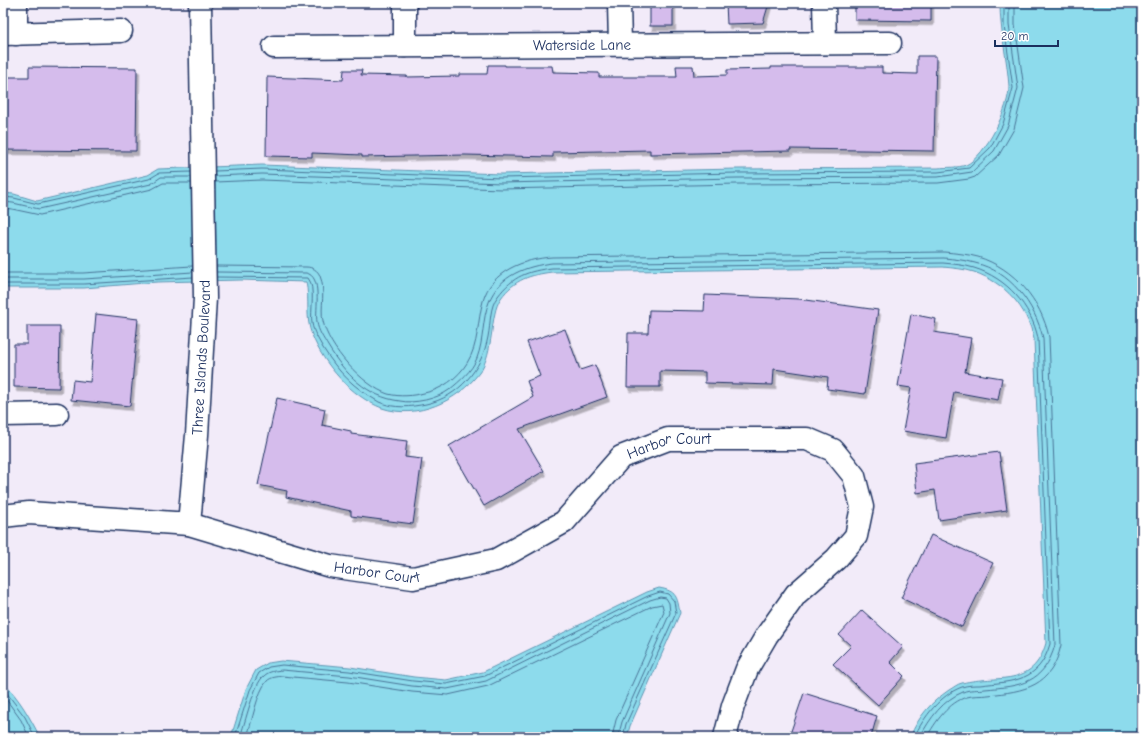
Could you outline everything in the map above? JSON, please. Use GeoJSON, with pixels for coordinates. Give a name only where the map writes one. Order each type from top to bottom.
{"type":"FeatureCollection","features":[{"type":"Feature","properties":{"kind":"street"},"geometry":{"type":"LineString","coordinates":[[16,3],[9,34],[121,31]]}},
{"type":"Feature","properties":{"kind":"street","name":"Three Islands Boulevard"},"geometry":{"type":"LineString","coordinates":[[189,524],[197,435],[205,298],[204,167],[200,3]]}},
{"type":"Feature","properties":{"kind":"street"},"geometry":{"type":"LineString","coordinates":[[405,3],[406,46]]}},
{"type":"Feature","properties":{"kind":"street"},"geometry":{"type":"LineString","coordinates":[[620,3],[620,44]]}},
{"type":"Feature","properties":{"kind":"street"},"geometry":{"type":"LineString","coordinates":[[824,3],[825,43]]}},
{"type":"Feature","properties":{"kind":"street","name":"Waterside Lane"},"geometry":{"type":"LineString","coordinates":[[274,47],[890,43]]}},
{"type":"Feature","properties":{"kind":"street"},"geometry":{"type":"LineString","coordinates":[[3,415],[58,414]]}},
{"type":"Feature","properties":{"kind":"street","name":"Harbor Court"},"geometry":{"type":"LineString","coordinates":[[189,524],[330,566],[413,578],[496,560],[564,522],[620,457],[668,439],[807,439],[832,450],[854,476],[862,507],[856,536],[836,559],[796,594],[767,635],[748,669],[733,706],[725,737]]}},
{"type":"Feature","properties":{"kind":"street"},"geometry":{"type":"LineString","coordinates":[[3,516],[29,513],[189,524]]}},
{"type":"Feature","properties":{"kind":"water"},"geometry":{"type":"Polygon","coordinates":[[[1000,3],[1142,3],[1142,737],[910,737],[926,710],[949,690],[962,683],[1001,679],[1013,677],[1023,673],[1032,667],[1040,658],[1046,643],[1034,339],[1031,327],[1026,317],[1013,298],[995,283],[974,272],[963,269],[943,267],[552,272],[537,275],[517,282],[501,298],[497,305],[488,355],[479,373],[470,383],[460,392],[436,406],[409,412],[382,408],[371,403],[349,388],[331,368],[317,346],[310,329],[306,282],[241,280],[157,282],[84,288],[3,288],[3,193],[14,194],[37,201],[148,175],[158,169],[262,165],[501,174],[737,169],[938,168],[963,166],[974,160],[989,141],[1006,106],[1009,86],[1001,24],[1000,3]]]}},
{"type":"Feature","properties":{"kind":"water"},"geometry":{"type":"Polygon","coordinates":[[[659,588],[673,593],[677,599],[680,613],[630,726],[627,737],[231,737],[246,689],[256,670],[268,663],[281,661],[350,667],[414,677],[446,680],[483,672],[647,592],[659,588]]]}},
{"type":"Feature","properties":{"kind":"water"},"geometry":{"type":"Polygon","coordinates":[[[3,683],[19,701],[40,737],[3,737],[3,683]]]}},
{"type":"Feature","properties":{"kind":"building"},"geometry":{"type":"Polygon","coordinates":[[[650,3],[673,3],[673,26],[650,26],[650,3]]]}},
{"type":"Feature","properties":{"kind":"building"},"geometry":{"type":"Polygon","coordinates":[[[726,3],[769,3],[763,23],[727,24],[726,3]]]}},
{"type":"Feature","properties":{"kind":"building"},"geometry":{"type":"Polygon","coordinates":[[[855,3],[931,3],[931,21],[855,20],[855,3]]]}},
{"type":"Feature","properties":{"kind":"building"},"geometry":{"type":"Polygon","coordinates":[[[917,56],[936,56],[934,151],[790,149],[790,151],[650,154],[650,150],[553,152],[553,157],[465,155],[362,157],[362,155],[312,153],[312,157],[266,156],[267,77],[343,80],[344,70],[362,70],[361,75],[407,77],[459,76],[459,74],[487,74],[488,65],[552,66],[553,72],[599,73],[599,77],[677,77],[676,66],[693,66],[694,76],[727,75],[727,70],[771,69],[771,67],[882,67],[882,73],[917,74],[917,56]]]}},
{"type":"Feature","properties":{"kind":"building"},"geometry":{"type":"Polygon","coordinates":[[[29,67],[137,68],[136,151],[3,150],[3,77],[29,77],[29,67]]]}},
{"type":"Feature","properties":{"kind":"building"},"geometry":{"type":"Polygon","coordinates":[[[705,295],[799,299],[878,310],[865,394],[827,389],[828,377],[774,369],[773,385],[705,383],[705,372],[660,371],[660,387],[627,387],[628,333],[648,333],[649,310],[704,311],[705,295]]]}},
{"type":"Feature","properties":{"kind":"building"},"geometry":{"type":"Polygon","coordinates":[[[96,314],[138,319],[130,406],[71,400],[73,380],[90,382],[96,314]]]}},
{"type":"Feature","properties":{"kind":"building"},"geometry":{"type":"Polygon","coordinates":[[[911,314],[936,319],[934,332],[971,338],[965,372],[1002,378],[998,400],[954,392],[946,438],[903,431],[911,388],[898,386],[911,314]]]}},
{"type":"Feature","properties":{"kind":"building"},"geometry":{"type":"Polygon","coordinates":[[[27,326],[60,326],[59,388],[14,387],[14,344],[27,344],[27,326]]]}},
{"type":"Feature","properties":{"kind":"building"},"geometry":{"type":"Polygon","coordinates":[[[565,329],[580,370],[595,365],[607,397],[519,429],[544,471],[484,506],[449,446],[533,397],[527,381],[540,376],[527,342],[565,329]]]}},
{"type":"Feature","properties":{"kind":"building"},"geometry":{"type":"Polygon","coordinates":[[[277,398],[325,409],[322,425],[351,431],[351,434],[407,441],[405,457],[422,459],[413,524],[351,516],[351,511],[286,497],[287,491],[258,485],[277,398]]]}},
{"type":"Feature","properties":{"kind":"building"},"geometry":{"type":"Polygon","coordinates":[[[999,452],[1007,510],[939,520],[935,490],[917,493],[914,463],[999,452]]]}},
{"type":"Feature","properties":{"kind":"building"},"geometry":{"type":"Polygon","coordinates":[[[931,535],[993,563],[962,627],[901,598],[931,535]]]}},
{"type":"Feature","properties":{"kind":"building"},"geometry":{"type":"Polygon","coordinates":[[[862,610],[903,647],[890,662],[904,676],[878,705],[833,664],[851,646],[839,635],[862,610]]]}},
{"type":"Feature","properties":{"kind":"building"},"geometry":{"type":"Polygon","coordinates":[[[804,693],[877,716],[871,737],[789,737],[804,693]]]}}]}
